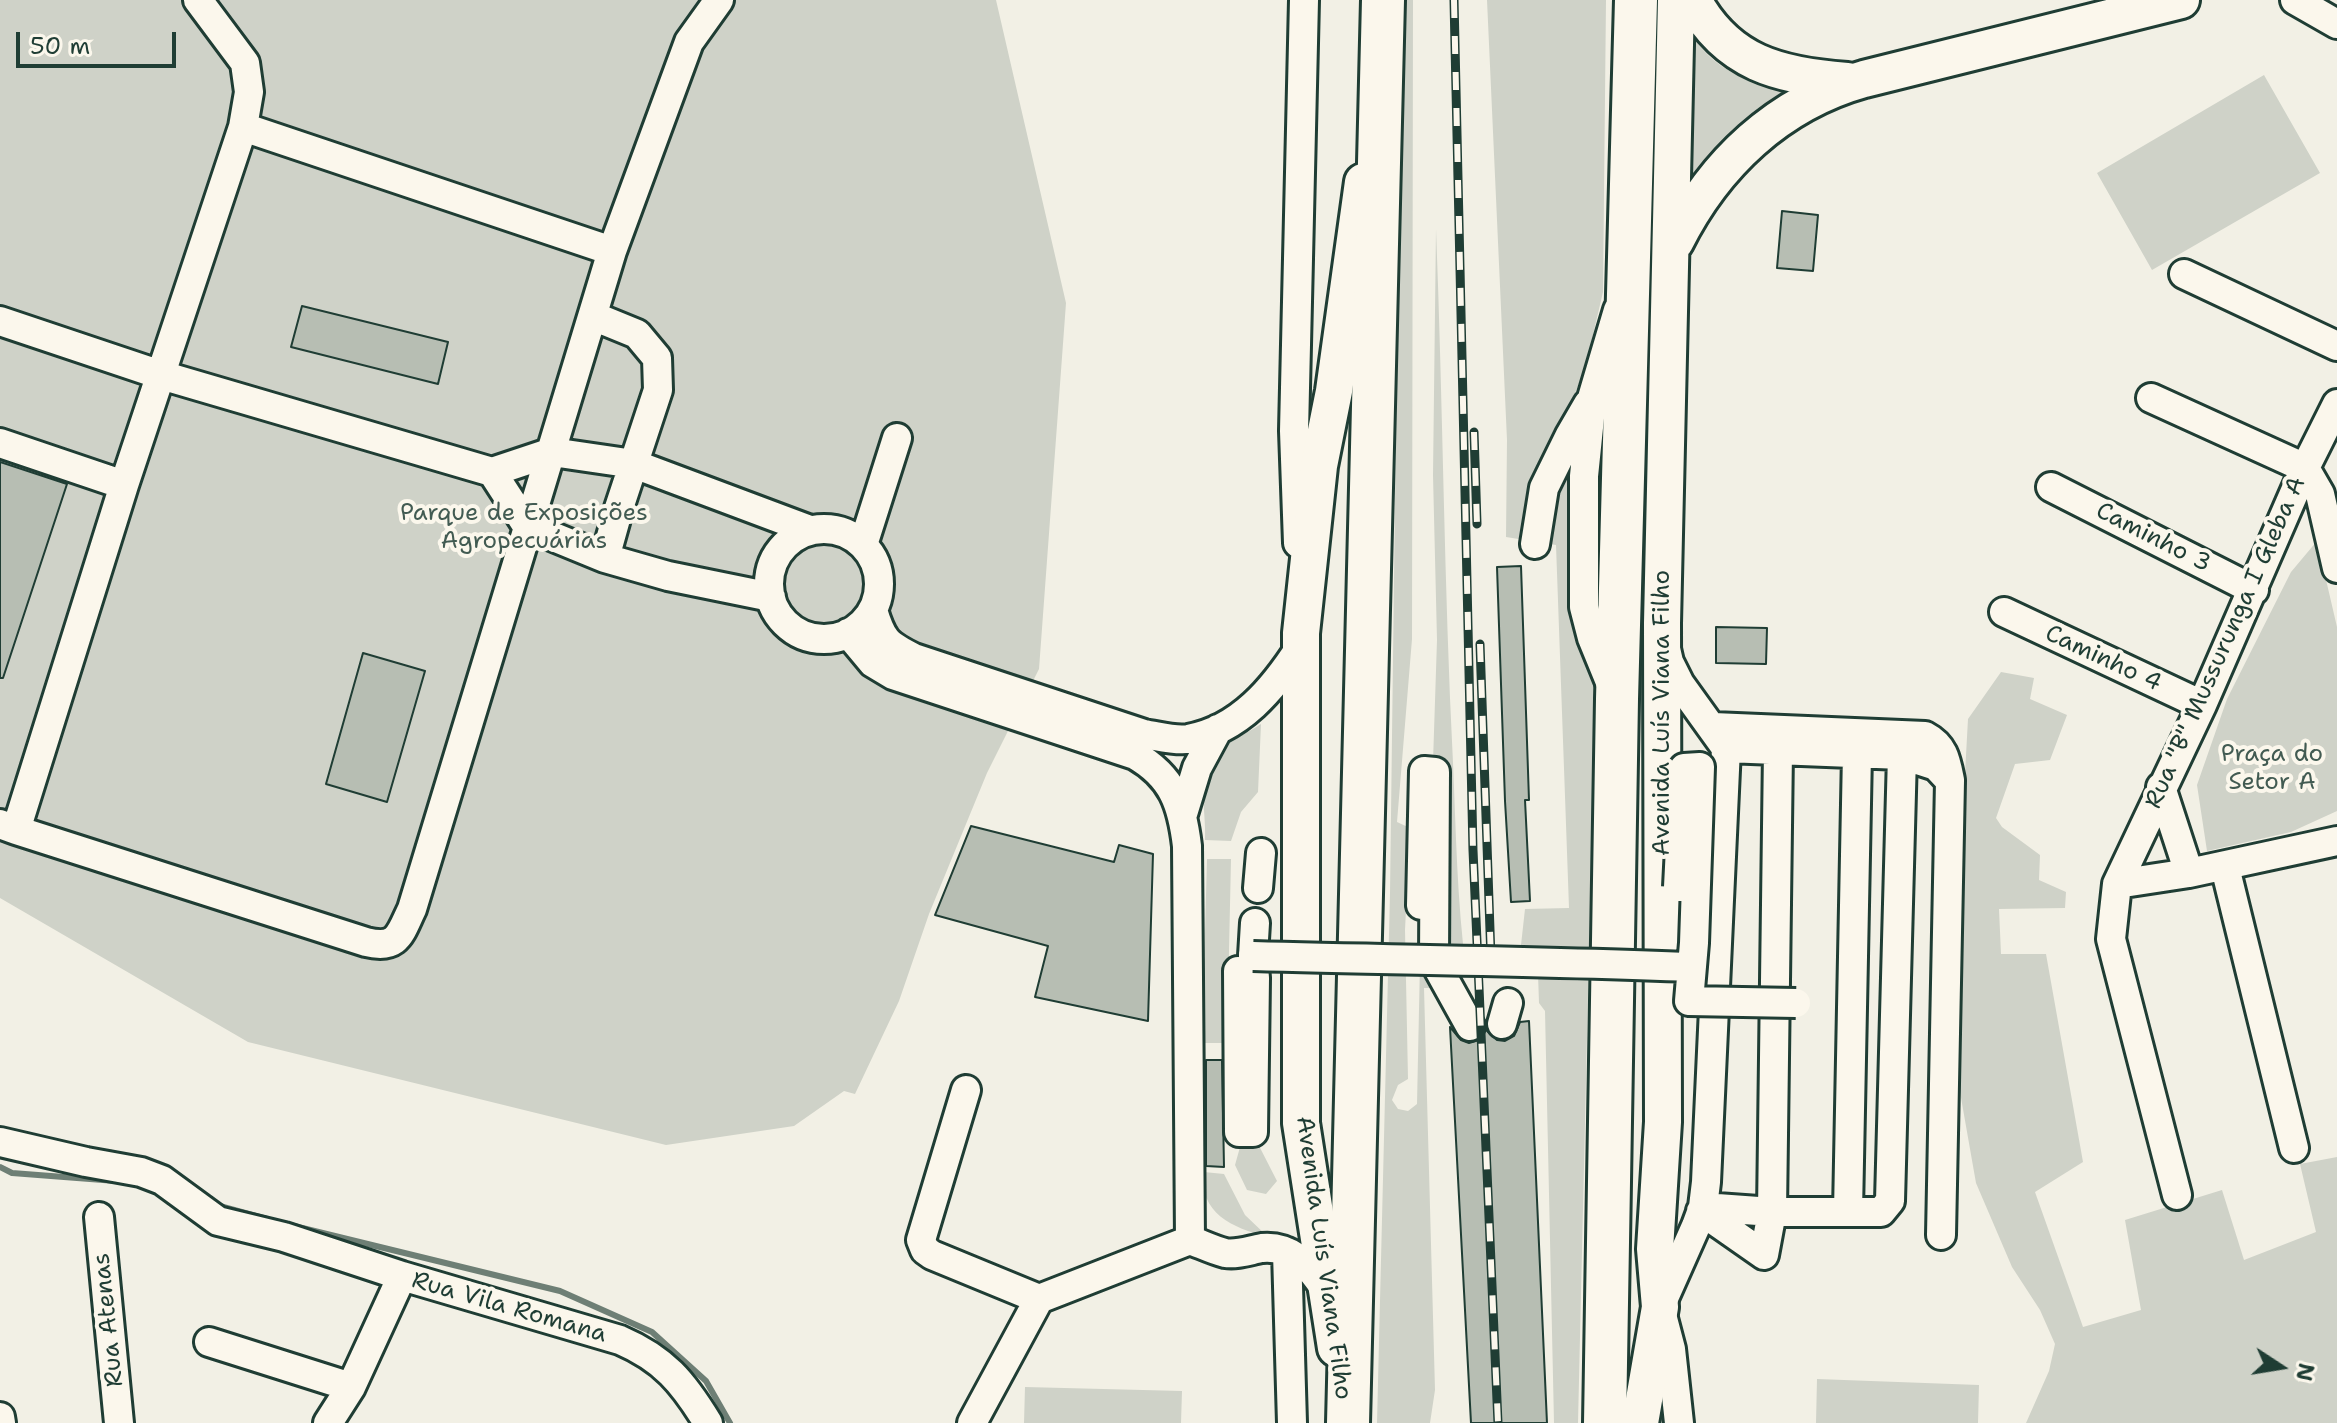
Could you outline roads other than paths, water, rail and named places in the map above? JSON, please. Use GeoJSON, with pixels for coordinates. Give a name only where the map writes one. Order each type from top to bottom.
{"type":"FeatureCollection","features":[{"type":"Feature","properties":{"kind":"highway","name":"Avenida Luís Viana Filho"},"geometry":{"type":"LineString","coordinates":[[1347,1423],[1383,0]]}},
{"type":"Feature","properties":{"kind":"highway","name":"Avenida Luís Viana Filho"},"geometry":{"type":"LineString","coordinates":[[1605,1423],[1617,699],[1636,0]]}},
{"type":"Feature","properties":{"kind":"main road","name":"Avenida Luís Viana Filho"},"geometry":{"type":"LineString","coordinates":[[1640,1423],[1660,1307],[1655,1249],[1663,1122],[1662,623],[1676,0]]}},
{"type":"Feature","properties":{"kind":"main road"},"geometry":{"type":"LineString","coordinates":[[1693,0],[1705,22],[1729,46],[1761,65],[1800,77],[1856,81]]}},
{"type":"Feature","properties":{"kind":"main road"},"geometry":{"type":"LineString","coordinates":[[1672,247],[1707,187],[1740,149],[1778,118],[1815,97],[1856,81],[2111,8],[2181,0]]}},
{"type":"Feature","properties":{"kind":"main road","name":"Avenida Luís Viana Filho"},"geometry":{"type":"LineString","coordinates":[[1347,1423],[1301,1123],[1301,640],[1319,466],[1334,391],[1382,42]]}},
{"type":"Feature","properties":{"kind":"street"},"geometry":{"type":"LineString","coordinates":[[198,0],[245,63],[249,92],[243,127],[8,827],[380,946],[399,938],[412,909],[612,251],[689,42],[719,0]]}},
{"type":"Feature","properties":{"kind":"street"},"geometry":{"type":"LineString","coordinates":[[848,633],[873,663],[893,675],[1028,709],[1139,744],[1186,739],[1218,729],[1240,717],[1278,680],[1301,640],[1294,431],[1304,0]]}},
{"type":"Feature","properties":{"kind":"street"},"geometry":{"type":"LineString","coordinates":[[2295,0],[2337,24]]}},
{"type":"Feature","properties":{"kind":"street"},"geometry":{"type":"LineString","coordinates":[[243,127],[612,251]]}},
{"type":"Feature","properties":{"kind":"street"},"geometry":{"type":"LineString","coordinates":[[1535,544],[1544,488],[1579,437],[1629,274]]}},
{"type":"Feature","properties":{"kind":"street"},"geometry":{"type":"LineString","coordinates":[[2184,274],[2337,346]]}},
{"type":"Feature","properties":{"kind":"street"},"geometry":{"type":"LineString","coordinates":[[593,316],[637,334],[657,358],[658,390],[605,558]]}},
{"type":"Feature","properties":{"kind":"street"},"geometry":{"type":"LineString","coordinates":[[0,321],[161,375],[492,472],[552,452],[634,464],[810,530]]}},
{"type":"Feature","properties":{"kind":"street"},"geometry":{"type":"LineString","coordinates":[[2151,398],[2318,458],[2320,494],[2337,568]]}},
{"type":"Feature","properties":{"kind":"street","name":"Rua \"B\" Mussurunga I Gleba A"},"geometry":{"type":"LineString","coordinates":[[2177,1195],[2111,939],[2117,884],[2318,458],[2337,404]]}},
{"type":"Feature","properties":{"kind":"street"},"geometry":{"type":"LineString","coordinates":[[854,539],[889,435]]}},
{"type":"Feature","properties":{"kind":"street"},"geometry":{"type":"LineString","coordinates":[[1579,437],[1584,476],[1584,607],[1592,638],[1617,699]]}},
{"type":"Feature","properties":{"kind":"street"},"geometry":{"type":"LineString","coordinates":[[0,443],[124,485]]}},
{"type":"Feature","properties":{"kind":"street"},"geometry":{"type":"LineString","coordinates":[[492,472],[527,526],[605,558],[668,576],[771,597]]}},
{"type":"Feature","properties":{"kind":"street","name":"Caminho 3"},"geometry":{"type":"LineString","coordinates":[[2051,487],[2254,590]]}},
{"type":"Feature","properties":{"kind":"street"},"geometry":{"type":"LineString","coordinates":[[828,529],[854,539],[873,559],[878,576],[878,593],[873,610],[862,623],[836,638],[818,639],[802,635],[788,626],[777,613],[769,581],[773,564],[781,550],[794,538],[810,530],[828,529]]}},
{"type":"Feature","properties":{"kind":"street"},"geometry":{"type":"LineString","coordinates":[[873,610],[880,635],[891,647],[1028,709]]}},
{"type":"Feature","properties":{"kind":"street","name":"Caminho 4"},"geometry":{"type":"LineString","coordinates":[[2004,612],[2202,705]]}},
{"type":"Feature","properties":{"kind":"street"},"geometry":{"type":"LineString","coordinates":[[1662,623],[1669,662],[1680,684],[1719,738],[1707,1167],[1702,1209],[1660,1307],[1671,1349],[1679,1423]]}},
{"type":"Feature","properties":{"kind":"street"},"geometry":{"type":"LineString","coordinates":[[1183,814],[1197,768],[1218,729]]}},
{"type":"Feature","properties":{"kind":"street"},"geometry":{"type":"LineString","coordinates":[[1719,738],[1925,736],[1937,742],[1945,755],[1950,781],[1941,1235]]}},
{"type":"Feature","properties":{"kind":"street"},"geometry":{"type":"LineString","coordinates":[[1719,738],[1778,750],[1902,755],[1936,766],[1950,781]]}},
{"type":"Feature","properties":{"kind":"street"},"geometry":{"type":"LineString","coordinates":[[1139,744],[1172,789],[1183,814],[1187,881],[1190,1240]]}},
{"type":"Feature","properties":{"kind":"street"},"geometry":{"type":"LineString","coordinates":[[1702,1209],[1764,1255],[1772,1212],[1778,750]]}},
{"type":"Feature","properties":{"kind":"street"},"geometry":{"type":"LineString","coordinates":[[1848,1212],[1857,753]]}},
{"type":"Feature","properties":{"kind":"street"},"geometry":{"type":"LineString","coordinates":[[1702,1209],[1881,1212],[1890,1201],[1902,755]]}},
{"type":"Feature","properties":{"kind":"street"},"geometry":{"type":"LineString","coordinates":[[1691,779],[1683,888],[1678,887],[1684,768],[1700,767],[1689,1001],[1796,1003],[1796,1011]]}},
{"type":"Feature","properties":{"kind":"street"},"geometry":{"type":"LineString","coordinates":[[1429,818],[1428,904],[1421,905],[1424,771],[1435,772],[1434,961],[1470,1026]]}},
{"type":"Feature","properties":{"kind":"street"},"geometry":{"type":"LineString","coordinates":[[2161,787],[2189,873]]}},
{"type":"Feature","properties":{"kind":"street"},"geometry":{"type":"LineString","coordinates":[[2117,884],[2225,867],[2337,841]]}},
{"type":"Feature","properties":{"kind":"street"},"geometry":{"type":"LineString","coordinates":[[1258,888],[1261,853]]}},
{"type":"Feature","properties":{"kind":"street"},"geometry":{"type":"LineString","coordinates":[[2225,867],[2294,1148]]}},
{"type":"Feature","properties":{"kind":"street"},"geometry":{"type":"LineString","coordinates":[[1255,923],[1245,963],[1434,961],[1510,992],[1692,967]]}},
{"type":"Feature","properties":{"kind":"street"},"geometry":{"type":"LineString","coordinates":[[966,1090],[921,1245],[932,1255],[1039,1299]]}},
{"type":"Feature","properties":{"kind":"street"},"geometry":{"type":"LineString","coordinates":[[0,1142],[141,1172],[162,1180],[218,1221],[284,1237],[402,1276]]}},
{"type":"Feature","properties":{"kind":"street","name":"Rua Atenas"},"geometry":{"type":"LineString","coordinates":[[99,1217],[119,1423]]}},
{"type":"Feature","properties":{"kind":"street"},"geometry":{"type":"LineString","coordinates":[[972,1423],[1039,1299],[1190,1240],[1225,1253],[1271,1248],[1287,1252],[1306,1264],[1330,1297]]}},
{"type":"Feature","properties":{"kind":"street"},"geometry":{"type":"LineString","coordinates":[[1287,1252],[1292,1423]]}},
{"type":"Feature","properties":{"kind":"street","name":"Rua Vila Romana"},"geometry":{"type":"LineString","coordinates":[[328,1423],[351,1387],[402,1276],[620,1340],[646,1351],[673,1372],[708,1423]]}},
{"type":"Feature","properties":{"kind":"street"},"geometry":{"type":"LineString","coordinates":[[209,1342],[351,1387]]}},
{"type":"Feature","properties":{"kind":"street"},"geometry":{"type":"LineString","coordinates":[[0,1417],[1,1423]]}},
{"type":"Feature","properties":{"kind":"waterway"},"geometry":{"type":"LineString","coordinates":[[0,1167],[12,1173],[116,1181]]}},
{"type":"Feature","properties":{"kind":"waterway"},"geometry":{"type":"LineString","coordinates":[[216,1205],[267,1219]]}},
{"type":"Feature","properties":{"kind":"waterway"},"geometry":{"type":"LineString","coordinates":[[290,1225],[560,1291],[652,1332],[706,1381],[730,1423]]}},
{"type":"Feature","properties":{"kind":"railway"},"geometry":{"type":"LineString","coordinates":[[1454,0],[1473,850],[1498,1423]]}},
{"type":"Feature","properties":{"kind":"railway"},"geometry":{"type":"LineString","coordinates":[[1474,432],[1477,524]]}},
{"type":"Feature","properties":{"kind":"railway"},"geometry":{"type":"LineString","coordinates":[[1480,644],[1491,959]]}},
{"type":"Feature","properties":{"kind":"park label","name":"Parque de Exposições Agropecuárias"},"geometry":{"type":"Point","coordinates":[524,528]}},
{"type":"Feature","properties":{"kind":"park label","name":"Praça do Setor A"},"geometry":{"type":"Point","coordinates":[2272,769]}}]}
